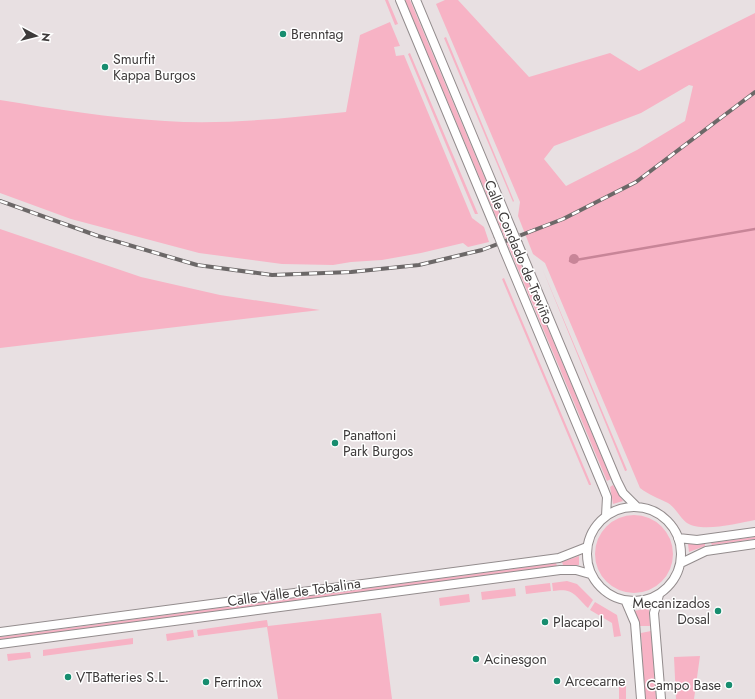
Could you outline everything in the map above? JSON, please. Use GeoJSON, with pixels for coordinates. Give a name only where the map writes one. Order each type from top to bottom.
{"type":"FeatureCollection","features":[{"type":"Feature","properties":{"kind":"street","name":"Calle Condado de Treviño"},"geometry":{"type":"LineString","coordinates":[[400,0],[603,486],[607,497],[606,516]]}},
{"type":"Feature","properties":{"kind":"street","name":"Calle Condado de Treviño"},"geometry":{"type":"LineString","coordinates":[[416,0],[617,481],[623,492],[637,507]]}},
{"type":"Feature","properties":{"kind":"street"},"geometry":{"type":"LineString","coordinates":[[637,507],[653,511],[661,515],[672,526],[678,538],[681,550],[681,563],[676,576],[669,587],[659,595],[637,602],[626,602],[613,598],[602,590],[590,574],[586,556],[587,547],[596,526],[606,516],[616,510],[637,507]]}},
{"type":"Feature","properties":{"kind":"street"},"geometry":{"type":"LineString","coordinates":[[678,538],[697,540],[755,532]]}},
{"type":"Feature","properties":{"kind":"street"},"geometry":{"type":"LineString","coordinates":[[681,563],[706,551],[755,544]]}},
{"type":"Feature","properties":{"kind":"street","name":"Calle Valle de Tobalina"},"geometry":{"type":"LineString","coordinates":[[0,632],[558,558],[587,547]]}},
{"type":"Feature","properties":{"kind":"street","name":"Calle Valle de Tobalina"},"geometry":{"type":"LineString","coordinates":[[0,644],[560,570],[576,570],[590,574]]}},
{"type":"Feature","properties":{"kind":"street"},"geometry":{"type":"LineString","coordinates":[[659,595],[654,613],[661,699]]}},
{"type":"Feature","properties":{"kind":"street"},"geometry":{"type":"LineString","coordinates":[[626,602],[634,619],[636,630],[641,699]]}},
{"type":"Feature","properties":{"kind":"shaded area"},"geometry":{"type":"Polygon","coordinates":[[[385,0],[388,0],[398,24],[395,25],[385,0]]]}},
{"type":"Feature","properties":{"kind":"shaded area"},"geometry":{"type":"Polygon","coordinates":[[[405,0],[410,0],[611,479],[607,481],[405,0]]]}},
{"type":"Feature","properties":{"kind":"shaded area"},"geometry":{"type":"Polygon","coordinates":[[[445,0],[458,0],[529,77],[610,53],[639,71],[755,13],[755,520],[711,527],[694,526],[687,523],[668,503],[650,495],[640,488],[545,263],[533,254],[518,216],[520,202],[436,4],[445,0]],[[689,85],[641,113],[554,146],[544,159],[566,186],[637,150],[685,121],[693,86],[689,85]]]}},
{"type":"Feature","properties":{"kind":"shaded area"},"geometry":{"type":"Polygon","coordinates":[[[390,22],[400,46],[394,47],[396,56],[404,55],[472,218],[484,227],[489,242],[468,247],[463,243],[382,260],[333,265],[282,264],[199,253],[71,219],[0,193],[0,100],[62,110],[144,120],[188,122],[256,120],[346,112],[360,35],[390,22]]]}},
{"type":"Feature","properties":{"kind":"shaded area"},"geometry":{"type":"Polygon","coordinates":[[[446,37],[514,201],[513,202],[444,38],[446,37]]]}},
{"type":"Feature","properties":{"kind":"shaded area"},"geometry":{"type":"Polygon","coordinates":[[[410,53],[478,214],[475,214],[408,54],[410,53]]]}},
{"type":"Feature","properties":{"kind":"shaded area"},"geometry":{"type":"Polygon","coordinates":[[[0,229],[141,277],[220,295],[320,310],[0,348],[0,229]]]}},
{"type":"Feature","properties":{"kind":"shaded area"},"geometry":{"type":"Polygon","coordinates":[[[574,254],[579,259],[574,264],[569,259],[574,254]]]}},
{"type":"Feature","properties":{"kind":"shaded area"},"geometry":{"type":"Polygon","coordinates":[[[542,268],[627,470],[626,471],[625,471],[542,268]]]}},
{"type":"Feature","properties":{"kind":"shaded area"},"geometry":{"type":"Polygon","coordinates":[[[504,278],[591,485],[589,485],[502,279],[504,278]]]}},
{"type":"Feature","properties":{"kind":"shaded area"},"geometry":{"type":"Polygon","coordinates":[[[613,485],[623,501],[613,504],[610,487],[613,485]]]}},
{"type":"Feature","properties":{"kind":"shaded area"},"geometry":{"type":"Polygon","coordinates":[[[626,515],[642,515],[656,521],[667,532],[673,546],[673,562],[667,576],[656,587],[642,593],[626,593],[612,587],[601,576],[595,562],[595,546],[601,532],[612,521],[626,515]]]}},
{"type":"Feature","properties":{"kind":"shaded area"},"geometry":{"type":"Polygon","coordinates":[[[755,537],[755,539],[712,545],[711,543],[755,537]]]}},
{"type":"Feature","properties":{"kind":"shaded area"},"geometry":{"type":"Polygon","coordinates":[[[688,544],[705,544],[705,546],[689,552],[688,544]]]}},
{"type":"Feature","properties":{"kind":"shaded area"},"geometry":{"type":"Polygon","coordinates":[[[579,556],[579,565],[563,565],[562,562],[579,556]]]}},
{"type":"Feature","properties":{"kind":"shaded area"},"geometry":{"type":"Polygon","coordinates":[[[556,563],[557,566],[0,640],[0,637],[556,563]]]}},
{"type":"Feature","properties":{"kind":"shaded area"},"geometry":{"type":"Polygon","coordinates":[[[567,581],[577,584],[593,600],[588,608],[570,592],[560,590],[553,591],[552,583],[567,581]]]}},
{"type":"Feature","properties":{"kind":"shaded area"},"geometry":{"type":"Polygon","coordinates":[[[550,583],[551,591],[526,594],[525,586],[550,583]]]}},
{"type":"Feature","properties":{"kind":"shaded area"},"geometry":{"type":"Polygon","coordinates":[[[515,588],[516,596],[482,600],[481,592],[515,588]]]}},
{"type":"Feature","properties":{"kind":"shaded area"},"geometry":{"type":"Polygon","coordinates":[[[469,594],[470,602],[440,606],[439,598],[469,594]]]}},
{"type":"Feature","properties":{"kind":"shaded area"},"geometry":{"type":"Polygon","coordinates":[[[595,602],[617,615],[621,636],[614,637],[612,623],[590,610],[595,602]]]}},
{"type":"Feature","properties":{"kind":"shaded area"},"geometry":{"type":"Polygon","coordinates":[[[649,608],[650,626],[640,626],[634,611],[649,608]]]}},
{"type":"Feature","properties":{"kind":"shaded area"},"geometry":{"type":"Polygon","coordinates":[[[381,613],[392,699],[278,699],[267,627],[198,636],[197,630],[267,620],[268,626],[381,613]]]}},
{"type":"Feature","properties":{"kind":"shaded area"},"geometry":{"type":"Polygon","coordinates":[[[193,630],[194,637],[167,641],[166,634],[193,630]]]}},
{"type":"Feature","properties":{"kind":"shaded area"},"geometry":{"type":"Polygon","coordinates":[[[651,631],[656,699],[645,699],[641,633],[651,631]]]}},
{"type":"Feature","properties":{"kind":"shaded area"},"geometry":{"type":"Polygon","coordinates":[[[133,638],[133,644],[43,656],[43,650],[133,638]]]}},
{"type":"Feature","properties":{"kind":"shaded area"},"geometry":{"type":"Polygon","coordinates":[[[30,652],[31,658],[8,661],[7,654],[30,652]]]}},
{"type":"Feature","properties":{"kind":"shaded area"},"geometry":{"type":"Polygon","coordinates":[[[700,656],[694,699],[676,699],[674,657],[700,656]]]}},
{"type":"Feature","properties":{"kind":"shaded area"},"geometry":{"type":"Polygon","coordinates":[[[619,681],[626,681],[626,699],[619,699],[619,681]]]}},
{"type":"Feature","properties":{"kind":"waterway"},"geometry":{"type":"LineString","coordinates":[[570,261],[755,229]]}},
{"type":"Feature","properties":{"kind":"railway"},"geometry":{"type":"LineString","coordinates":[[0,201],[98,236],[197,265],[272,275],[351,272],[419,265],[482,250],[563,219],[636,182],[755,92]]}},
{"type":"Feature","properties":{"kind":"place","name":"Brenntag"},"geometry":{"type":"Point","coordinates":[283,34]}},
{"type":"Feature","properties":{"kind":"place","name":"Smurfit Kappa Burgos"},"geometry":{"type":"Point","coordinates":[105,67]}},
{"type":"Feature","properties":{"kind":"place","name":"Panattoni Park Burgos"},"geometry":{"type":"Point","coordinates":[335,443]}},
{"type":"Feature","properties":{"kind":"place","name":"Mecanizados Dosal"},"geometry":{"type":"Point","coordinates":[718,611]}},
{"type":"Feature","properties":{"kind":"place","name":"Placapol"},"geometry":{"type":"Point","coordinates":[545,622]}},
{"type":"Feature","properties":{"kind":"place","name":"Acinesgon"},"geometry":{"type":"Point","coordinates":[476,659]}},
{"type":"Feature","properties":{"kind":"place","name":"VTBatteries S.L."},"geometry":{"type":"Point","coordinates":[68,677]}},
{"type":"Feature","properties":{"kind":"place","name":"Arcecarne"},"geometry":{"type":"Point","coordinates":[557,681]}},
{"type":"Feature","properties":{"kind":"place","name":"Ferrinox"},"geometry":{"type":"Point","coordinates":[206,682]}},
{"type":"Feature","properties":{"kind":"place","name":"Campo Base"},"geometry":{"type":"Point","coordinates":[729,685]}}]}
